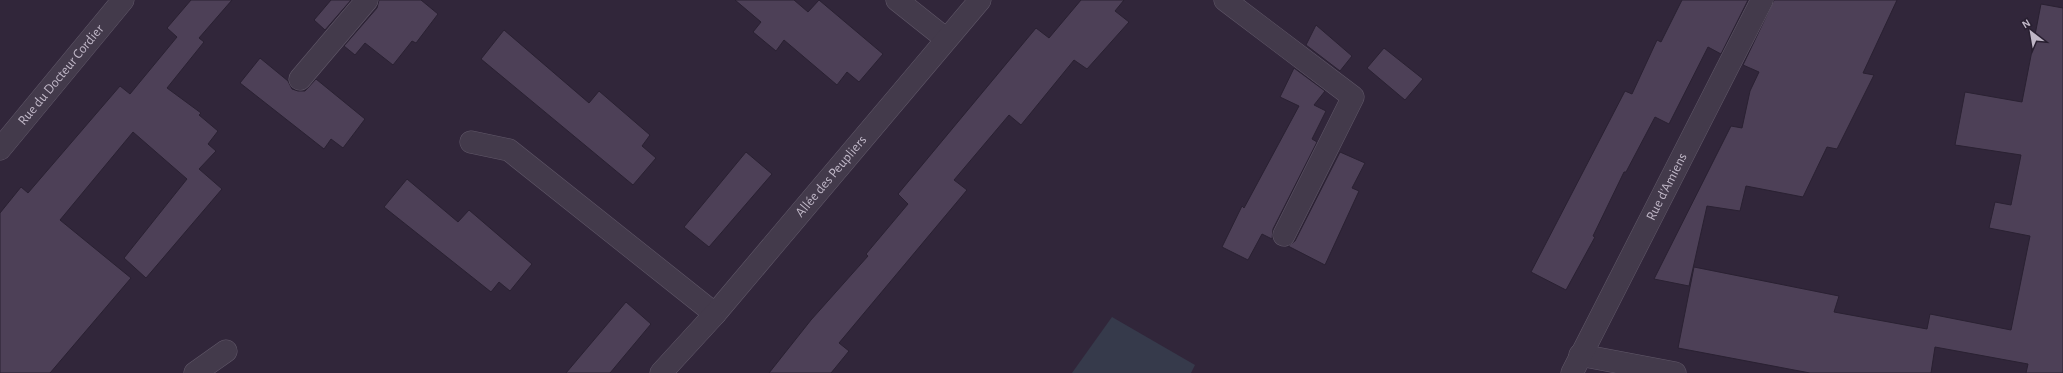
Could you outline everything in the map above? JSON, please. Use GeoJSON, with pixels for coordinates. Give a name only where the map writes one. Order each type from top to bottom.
{"type":"FeatureCollection","features":[{"type":"Feature","properties":{"kind":"street","name":"Rue du Docteur Cordier"},"geometry":{"type":"LineString","coordinates":[[0,150],[123,0]]}},
{"type":"Feature","properties":{"kind":"street"},"geometry":{"type":"LineString","coordinates":[[300,79],[367,0]]}},
{"type":"Feature","properties":{"kind":"street"},"geometry":{"type":"LineString","coordinates":[[897,0],[946,40]]}},
{"type":"Feature","properties":{"kind":"street","name":"Allée des Peupliers"},"geometry":{"type":"LineString","coordinates":[[661,373],[715,314],[980,0]]}},
{"type":"Feature","properties":{"kind":"street"},"geometry":{"type":"LineString","coordinates":[[1225,0],[1353,97],[1284,235]]}},
{"type":"Feature","properties":{"kind":"street","name":"Rue d'Amiens"},"geometry":{"type":"LineString","coordinates":[[1576,364],[1762,0]]}},
{"type":"Feature","properties":{"kind":"street"},"geometry":{"type":"LineString","coordinates":[[471,142],[509,150],[715,314]]}},
{"type":"Feature","properties":{"kind":"street"},"geometry":{"type":"LineString","coordinates":[[195,373],[226,351]]}},
{"type":"Feature","properties":{"kind":"street"},"geometry":{"type":"LineString","coordinates":[[1576,364],[1675,373]]}},
{"type":"Feature","properties":{"kind":"shaded area"},"geometry":{"type":"Polygon","coordinates":[[[1112,317],[1195,365],[1191,373],[1072,373],[1112,317]]]}},
{"type":"Feature","properties":{"kind":"building"},"geometry":{"type":"Polygon","coordinates":[[[191,0],[232,0],[199,38],[204,42],[167,88],[201,113],[199,115],[218,131],[208,144],[216,151],[199,169],[222,189],[146,278],[124,258],[187,179],[133,132],[60,220],[131,278],[50,373],[0,373],[0,213],[21,187],[28,193],[120,86],[130,94],[177,37],[167,28],[191,0]]]}},
{"type":"Feature","properties":{"kind":"building"},"geometry":{"type":"Polygon","coordinates":[[[331,0],[351,0],[325,30],[314,20],[331,0]]]}},
{"type":"Feature","properties":{"kind":"building"},"geometry":{"type":"Polygon","coordinates":[[[379,0],[421,0],[438,14],[416,43],[412,41],[393,65],[365,43],[355,55],[344,46],[377,8],[379,0]]]}},
{"type":"Feature","properties":{"kind":"building"},"geometry":{"type":"Polygon","coordinates":[[[735,0],[794,0],[808,12],[819,0],[883,54],[859,82],[847,72],[837,85],[784,40],[776,51],[753,32],[761,22],[735,0]]]}},
{"type":"Feature","properties":{"kind":"building"},"geometry":{"type":"Polygon","coordinates":[[[1081,0],[1124,0],[1115,11],[1129,22],[1087,69],[1074,60],[1021,125],[1009,115],[954,180],[967,190],[839,343],[849,351],[831,373],[769,373],[811,320],[868,256],[866,254],[908,204],[898,194],[1036,28],[1049,38],[1081,0]]]}},
{"type":"Feature","properties":{"kind":"building"},"geometry":{"type":"Polygon","coordinates":[[[1682,0],[1748,0],[1721,54],[1708,47],[1669,124],[1655,117],[1626,172],[1624,172],[1593,236],[1595,237],[1566,290],[1531,272],[1625,91],[1632,94],[1657,40],[1661,42],[1682,0]]]}},
{"type":"Feature","properties":{"kind":"building"},"geometry":{"type":"Polygon","coordinates":[[[1774,0],[1897,0],[1863,73],[1874,75],[1837,149],[1827,147],[1803,197],[1746,186],[1740,211],[1707,206],[1689,286],[1654,279],[1731,126],[1742,128],[1750,91],[1759,72],[1743,65],[1774,0]]]}},
{"type":"Feature","properties":{"kind":"building"},"geometry":{"type":"Polygon","coordinates":[[[2041,4],[2063,8],[2063,373],[2026,373],[2028,364],[1935,347],[1931,373],[1810,373],[1678,348],[1694,267],[1839,296],[1834,312],[1927,329],[1930,314],[2011,330],[2030,236],[1989,228],[1995,202],[2011,205],[2021,155],[1955,145],[1965,92],[2022,102],[2041,4]]]}},
{"type":"Feature","properties":{"kind":"building"},"geometry":{"type":"Polygon","coordinates":[[[1316,25],[1352,56],[1340,71],[1306,45],[1316,25]]]}},
{"type":"Feature","properties":{"kind":"building"},"geometry":{"type":"Polygon","coordinates":[[[504,30],[589,103],[599,91],[650,135],[642,146],[656,158],[633,185],[481,59],[504,30]]]}},
{"type":"Feature","properties":{"kind":"building"},"geometry":{"type":"Polygon","coordinates":[[[1384,48],[1423,79],[1405,100],[1367,68],[1384,48]]]}},
{"type":"Feature","properties":{"kind":"building"},"geometry":{"type":"Polygon","coordinates":[[[260,58],[288,81],[292,89],[305,91],[316,79],[365,119],[343,148],[331,139],[324,149],[240,83],[260,58]]]}},
{"type":"Feature","properties":{"kind":"building"},"geometry":{"type":"Polygon","coordinates":[[[1294,68],[1325,91],[1314,105],[1326,111],[1312,139],[1317,142],[1273,229],[1272,239],[1262,234],[1248,260],[1222,247],[1242,206],[1244,208],[1299,106],[1280,97],[1294,68]]]}},
{"type":"Feature","properties":{"kind":"building"},"geometry":{"type":"Polygon","coordinates":[[[746,152],[772,174],[709,247],[684,227],[746,152]]]}},
{"type":"Feature","properties":{"kind":"building"},"geometry":{"type":"Polygon","coordinates":[[[1340,152],[1365,163],[1352,188],[1359,191],[1325,265],[1288,246],[1295,241],[1340,152]]]}},
{"type":"Feature","properties":{"kind":"building"},"geometry":{"type":"Polygon","coordinates":[[[407,179],[458,222],[469,210],[532,264],[510,291],[499,282],[491,292],[384,207],[407,179]]]}},
{"type":"Feature","properties":{"kind":"building"},"geometry":{"type":"Polygon","coordinates":[[[626,302],[651,324],[610,373],[566,373],[626,302]]]}}]}
